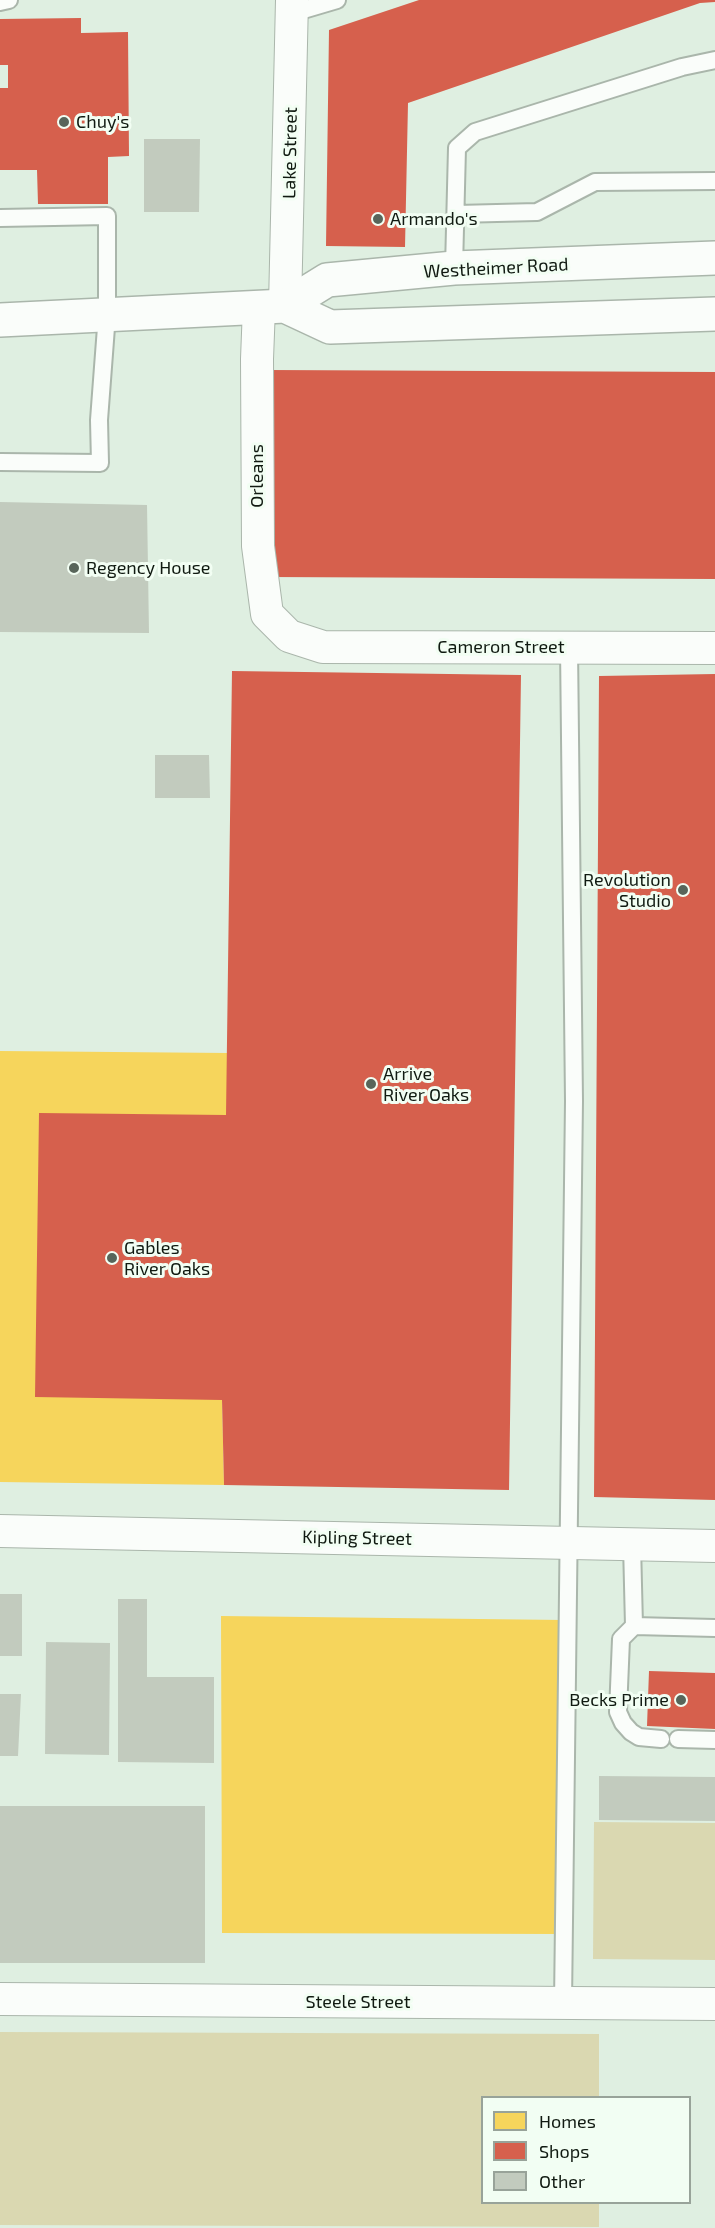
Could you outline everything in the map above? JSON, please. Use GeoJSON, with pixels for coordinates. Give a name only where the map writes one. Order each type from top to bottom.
{"type":"FeatureCollection","features":[{"type":"Feature","properties":{"kind":"main road","name":"Westheimer Road"},"geometry":{"type":"LineString","coordinates":[[272,307],[327,280],[454,268],[715,258]]}},
{"type":"Feature","properties":{"kind":"main road","name":"Westheimer Road"},"geometry":{"type":"LineString","coordinates":[[0,320],[272,307],[330,327],[715,314]]}},
{"type":"Feature","properties":{"kind":"street","name":"Lake Street"},"geometry":{"type":"LineString","coordinates":[[272,307],[293,7]]}},
{"type":"Feature","properties":{"kind":"street","name":"Orleans"},"geometry":{"type":"LineString","coordinates":[[272,307],[257,359],[258,546],[267,614],[289,636]]}},
{"type":"Feature","properties":{"kind":"street","name":"Cameron Street"},"geometry":{"type":"LineString","coordinates":[[289,636],[323,647],[715,648]]}},
{"type":"Feature","properties":{"kind":"street","name":"Kipling Street"},"geometry":{"type":"LineString","coordinates":[[0,1530],[715,1546]]}},
{"type":"Feature","properties":{"kind":"street","name":"Steele Street"},"geometry":{"type":"LineString","coordinates":[[0,1999],[715,2004]]}},
{"type":"Feature","properties":{"kind":"lane"},"geometry":{"type":"LineString","coordinates":[[0,2],[9,0]]}},
{"type":"Feature","properties":{"kind":"lane"},"geometry":{"type":"LineString","coordinates":[[293,7],[337,0]]}},
{"type":"Feature","properties":{"kind":"lane"},"geometry":{"type":"LineString","coordinates":[[454,268],[457,148],[475,132],[682,67],[715,60]]}},
{"type":"Feature","properties":{"kind":"lane"},"geometry":{"type":"LineString","coordinates":[[457,214],[537,212],[595,182],[715,181]]}},
{"type":"Feature","properties":{"kind":"lane"},"geometry":{"type":"LineString","coordinates":[[0,218],[107,216],[106,314],[99,420],[100,463],[0,462]]}},
{"type":"Feature","properties":{"kind":"lane"},"geometry":{"type":"LineString","coordinates":[[563,2003],[574,1101],[569,648]]}},
{"type":"Feature","properties":{"kind":"lane"},"geometry":{"type":"LineString","coordinates":[[632,1544],[634,1626],[621,1639],[618,1712],[623,1723],[631,1732],[639,1737],[661,1739]]}},
{"type":"Feature","properties":{"kind":"lane"},"geometry":{"type":"LineString","coordinates":[[634,1626],[715,1628]]}},
{"type":"Feature","properties":{"kind":"lane"},"geometry":{"type":"LineString","coordinates":[[678,1740],[715,1740]]}},
{"type":"Feature","properties":{"kind":"shaded area"},"geometry":{"type":"Polygon","coordinates":[[[594,1822],[715,1823],[715,1960],[593,1959],[594,1822]]]}},
{"type":"Feature","properties":{"kind":"shaded area"},"geometry":{"type":"Polygon","coordinates":[[[0,2032],[599,2034],[599,2096],[481,2096],[481,2204],[599,2204],[599,2227],[0,2225],[0,2032]]]}},
{"type":"Feature","properties":{"kind":"building: Homes","name":"Gables River Oaks"},"geometry":{"type":"Polygon","coordinates":[[[0,1051],[228,1053],[222,1400],[224,1485],[0,1482],[0,1051]]]}},
{"type":"Feature","properties":{"kind":"building: Homes"},"geometry":{"type":"Polygon","coordinates":[[[221,1616],[564,1620],[558,1934],[222,1933],[221,1616]]]}},
{"type":"Feature","properties":{"kind":"building: Shops"},"geometry":{"type":"Polygon","coordinates":[[[419,0],[715,0],[715,2],[700,3],[408,103],[405,247],[326,246],[329,30],[419,0]]]}},
{"type":"Feature","properties":{"kind":"building: Shops","name":"Chuy's"},"geometry":{"type":"Polygon","coordinates":[[[81,18],[81,33],[128,32],[129,156],[108,157],[108,204],[38,204],[37,170],[0,170],[0,88],[8,88],[8,65],[0,65],[0,19],[81,18]]]}},
{"type":"Feature","properties":{"kind":"building: Shops"},"geometry":{"type":"Polygon","coordinates":[[[268,370],[715,372],[715,579],[267,577],[268,370]]]}},
{"type":"Feature","properties":{"kind":"building: Shops","name":"Arrive River Oaks"},"geometry":{"type":"Polygon","coordinates":[[[232,671],[521,675],[509,1490],[224,1485],[222,1400],[35,1397],[39,1113],[226,1115],[232,671]]]}},
{"type":"Feature","properties":{"kind":"building: Shops"},"geometry":{"type":"Polygon","coordinates":[[[715,674],[715,1500],[594,1497],[599,676],[715,674]]]}},
{"type":"Feature","properties":{"kind":"building: Shops","name":"Becks Prime"},"geometry":{"type":"Polygon","coordinates":[[[649,1671],[715,1673],[715,1729],[647,1726],[649,1671]]]}},
{"type":"Feature","properties":{"kind":"building: Other"},"geometry":{"type":"Polygon","coordinates":[[[144,139],[200,139],[199,212],[144,212],[144,139]]]}},
{"type":"Feature","properties":{"kind":"building: Other","name":"Regency House"},"geometry":{"type":"Polygon","coordinates":[[[0,502],[147,505],[149,633],[0,632],[0,502]]]}},
{"type":"Feature","properties":{"kind":"building: Other"},"geometry":{"type":"Polygon","coordinates":[[[155,755],[209,755],[210,798],[155,798],[155,755]]]}},
{"type":"Feature","properties":{"kind":"building: Other"},"geometry":{"type":"Polygon","coordinates":[[[0,1594],[22,1594],[22,1656],[0,1656],[0,1594]]]}},
{"type":"Feature","properties":{"kind":"building: Other"},"geometry":{"type":"Polygon","coordinates":[[[118,1599],[147,1599],[147,1677],[214,1677],[214,1763],[118,1762],[118,1599]]]}},
{"type":"Feature","properties":{"kind":"building: Other"},"geometry":{"type":"Polygon","coordinates":[[[46,1642],[110,1643],[109,1755],[45,1754],[46,1642]]]}},
{"type":"Feature","properties":{"kind":"building: Other"},"geometry":{"type":"Polygon","coordinates":[[[0,1694],[21,1694],[18,1756],[0,1756],[0,1694]]]}},
{"type":"Feature","properties":{"kind":"building: Other"},"geometry":{"type":"Polygon","coordinates":[[[599,1776],[715,1777],[715,1821],[599,1820],[599,1776]]]}},
{"type":"Feature","properties":{"kind":"building: Other"},"geometry":{"type":"Polygon","coordinates":[[[0,1806],[205,1806],[205,1963],[0,1963],[0,1806]]]}},
{"type":"Feature","properties":{"kind":"place","name":"Chuy's"},"geometry":{"type":"Point","coordinates":[64,122]}},
{"type":"Feature","properties":{"kind":"place","name":"Armando's"},"geometry":{"type":"Point","coordinates":[378,219]}},
{"type":"Feature","properties":{"kind":"place","name":"Regency House"},"geometry":{"type":"Point","coordinates":[74,568]}},
{"type":"Feature","properties":{"kind":"place","name":"Revolution Studio"},"geometry":{"type":"Point","coordinates":[683,890]}},
{"type":"Feature","properties":{"kind":"place","name":"Arrive River Oaks"},"geometry":{"type":"Point","coordinates":[371,1084]}},
{"type":"Feature","properties":{"kind":"place","name":"Gables River Oaks"},"geometry":{"type":"Point","coordinates":[112,1258]}},
{"type":"Feature","properties":{"kind":"place","name":"Becks Prime"},"geometry":{"type":"Point","coordinates":[681,1700]}}]}
